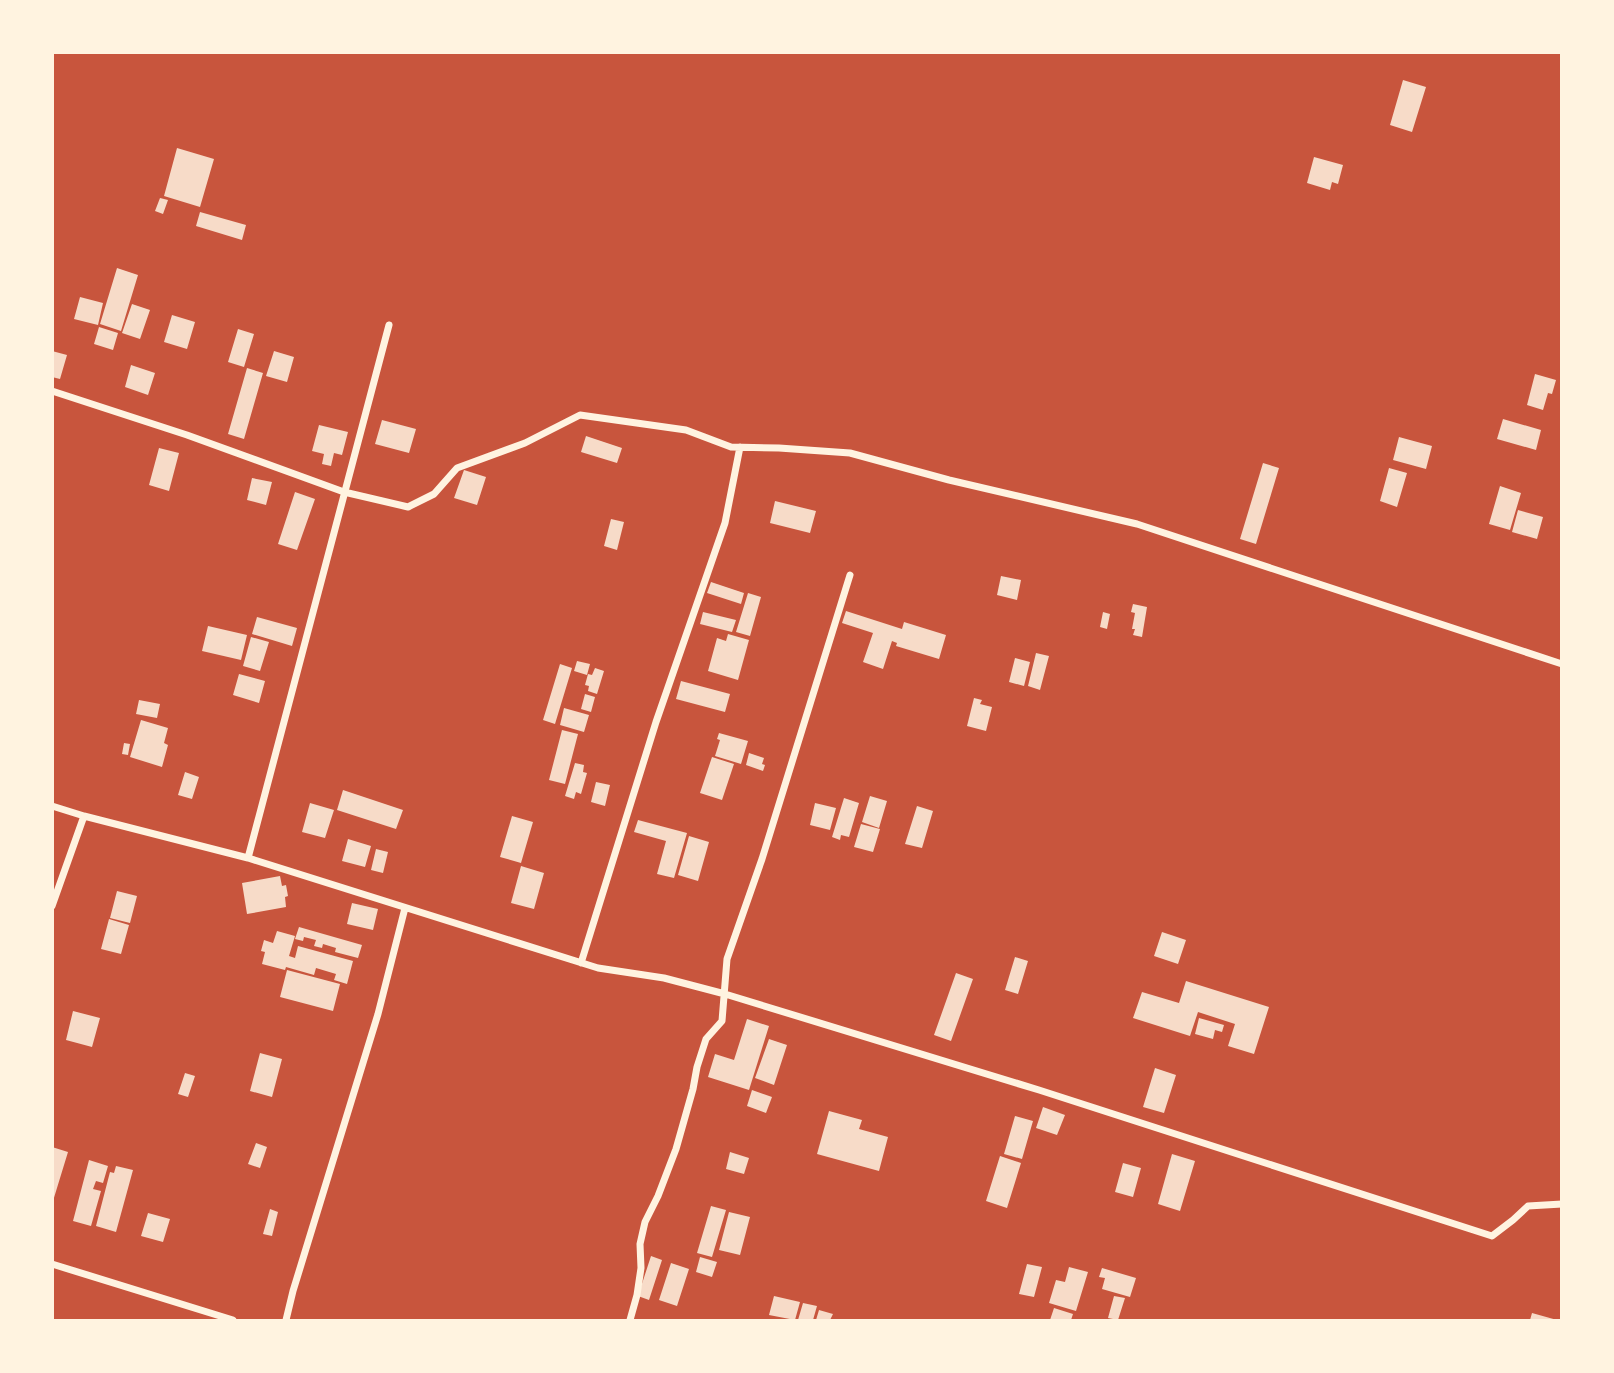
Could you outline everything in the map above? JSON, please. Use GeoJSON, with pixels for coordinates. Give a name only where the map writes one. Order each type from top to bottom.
{"type":"FeatureCollection","features":[{"type":"Feature","properties":{"kind":"street"},"geometry":{"type":"LineString","coordinates":[[248,858],[388,326]]}},
{"type":"Feature","properties":{"kind":"street"},"geometry":{"type":"LineString","coordinates":[[52,391],[187,435],[344,492],[408,507],[434,494],[457,468],[525,443],[580,415],[686,430],[731,447],[850,453],[949,480],[1137,524],[1562,664]]}},
{"type":"Feature","properties":{"kind":"street"},"geometry":{"type":"LineString","coordinates":[[581,962],[656,722],[725,523],[740,447]]}},
{"type":"Feature","properties":{"kind":"street"},"geometry":{"type":"LineString","coordinates":[[630,1321],[637,1295],[641,1268],[640,1244],[645,1222],[676,1149],[706,1040],[723,1021],[727,959],[762,859],[850,575]]}},
{"type":"Feature","properties":{"kind":"street"},"geometry":{"type":"LineString","coordinates":[[52,806],[248,858],[598,968],[664,978],[725,994],[1039,1090],[1492,1236],[1528,1206],[1562,1204]]}},
{"type":"Feature","properties":{"kind":"street"},"geometry":{"type":"LineString","coordinates":[[52,906],[84,816]]}},
{"type":"Feature","properties":{"kind":"street"},"geometry":{"type":"LineString","coordinates":[[286,1321],[378,1014],[405,908]]}},
{"type":"Feature","properties":{"kind":"street"},"geometry":{"type":"LineString","coordinates":[[52,1264],[233,1321]]}},
{"type":"Feature","properties":{"kind":"building"},"geometry":{"type":"Polygon","coordinates":[[[1403,80],[1426,87],[1412,132],[1390,125],[1403,80]]]}},
{"type":"Feature","properties":{"kind":"building"},"geometry":{"type":"Polygon","coordinates":[[[177,148],[214,159],[200,207],[164,196],[177,148]]]}},
{"type":"Feature","properties":{"kind":"building"},"geometry":{"type":"Polygon","coordinates":[[[1314,157],[1343,165],[1338,184],[1332,182],[1330,190],[1307,183],[1314,157]]]}},
{"type":"Feature","properties":{"kind":"building"},"geometry":{"type":"Polygon","coordinates":[[[160,198],[168,200],[163,214],[155,211],[160,198]]]}},
{"type":"Feature","properties":{"kind":"building"},"geometry":{"type":"Polygon","coordinates":[[[200,212],[246,225],[242,240],[196,226],[200,212]]]}},
{"type":"Feature","properties":{"kind":"building"},"geometry":{"type":"Polygon","coordinates":[[[117,268],[138,275],[121,331],[100,324],[117,268]]]}},
{"type":"Feature","properties":{"kind":"building"},"geometry":{"type":"Polygon","coordinates":[[[80,297],[103,303],[98,325],[74,319],[80,297]]]}},
{"type":"Feature","properties":{"kind":"building"},"geometry":{"type":"Polygon","coordinates":[[[132,304],[150,310],[140,339],[122,333],[132,304]]]}},
{"type":"Feature","properties":{"kind":"building"},"geometry":{"type":"Polygon","coordinates":[[[172,315],[195,322],[187,349],[164,342],[172,315]]]}},
{"type":"Feature","properties":{"kind":"building"},"geometry":{"type":"Polygon","coordinates":[[[99,327],[118,333],[113,350],[94,344],[99,327]]]}},
{"type":"Feature","properties":{"kind":"building"},"geometry":{"type":"Polygon","coordinates":[[[238,329],[254,334],[244,367],[228,362],[238,329]]]}},
{"type":"Feature","properties":{"kind":"building"},"geometry":{"type":"Polygon","coordinates":[[[52,351],[67,355],[60,379],[52,377],[52,351]]]}},
{"type":"Feature","properties":{"kind":"building"},"geometry":{"type":"Polygon","coordinates":[[[274,351],[294,357],[287,382],[266,376],[274,351]]]}},
{"type":"Feature","properties":{"kind":"building"},"geometry":{"type":"Polygon","coordinates":[[[131,365],[155,373],[148,395],[125,387],[131,365]]]}},
{"type":"Feature","properties":{"kind":"building"},"geometry":{"type":"Polygon","coordinates":[[[247,368],[263,373],[244,439],[228,434],[247,368]]]}},
{"type":"Feature","properties":{"kind":"building"},"geometry":{"type":"Polygon","coordinates":[[[1535,374],[1556,380],[1552,394],[1548,393],[1543,410],[1527,405],[1535,374]]]}},
{"type":"Feature","properties":{"kind":"building"},"geometry":{"type":"Polygon","coordinates":[[[1503,419],[1541,430],[1536,450],[1497,439],[1503,419]]]}},
{"type":"Feature","properties":{"kind":"building"},"geometry":{"type":"Polygon","coordinates":[[[382,420],[416,429],[409,453],[375,444],[382,420]]]}},
{"type":"Feature","properties":{"kind":"building"},"geometry":{"type":"Polygon","coordinates":[[[319,425],[348,432],[342,455],[334,453],[331,466],[322,464],[324,454],[312,451],[319,425]]]}},
{"type":"Feature","properties":{"kind":"building"},"geometry":{"type":"Polygon","coordinates":[[[586,436],[622,448],[617,463],[581,452],[586,436]]]}},
{"type":"Feature","properties":{"kind":"building"},"geometry":{"type":"Polygon","coordinates":[[[1399,437],[1432,446],[1426,469],[1393,460],[1399,437]]]}},
{"type":"Feature","properties":{"kind":"building"},"geometry":{"type":"Polygon","coordinates":[[[159,448],[179,453],[169,491],[149,485],[159,448]]]}},
{"type":"Feature","properties":{"kind":"building"},"geometry":{"type":"Polygon","coordinates":[[[1263,463],[1279,468],[1256,544],[1240,539],[1263,463]]]}},
{"type":"Feature","properties":{"kind":"building"},"geometry":{"type":"Polygon","coordinates":[[[1389,468],[1407,473],[1397,507],[1380,501],[1389,468]]]}},
{"type":"Feature","properties":{"kind":"building"},"geometry":{"type":"Polygon","coordinates":[[[464,470],[486,477],[477,505],[454,498],[464,470]]]}},
{"type":"Feature","properties":{"kind":"building"},"geometry":{"type":"Polygon","coordinates":[[[252,478],[272,482],[266,505],[247,500],[252,478]]]}},
{"type":"Feature","properties":{"kind":"building"},"geometry":{"type":"Polygon","coordinates":[[[1500,486],[1521,493],[1510,530],[1489,524],[1500,486]]]}},
{"type":"Feature","properties":{"kind":"building"},"geometry":{"type":"Polygon","coordinates":[[[295,492],[315,499],[297,550],[278,544],[295,492]]]}},
{"type":"Feature","properties":{"kind":"building"},"geometry":{"type":"Polygon","coordinates":[[[775,501],[816,511],[810,533],[770,523],[775,501]]]}},
{"type":"Feature","properties":{"kind":"building"},"geometry":{"type":"Polygon","coordinates":[[[1518,510],[1543,517],[1537,539],[1512,532],[1518,510]]]}},
{"type":"Feature","properties":{"kind":"building"},"geometry":{"type":"Polygon","coordinates":[[[611,519],[624,522],[617,550],[604,546],[611,519]]]}},
{"type":"Feature","properties":{"kind":"building"},"geometry":{"type":"Polygon","coordinates":[[[1001,576],[1021,580],[1017,600],[997,595],[1001,576]]]}},
{"type":"Feature","properties":{"kind":"building"},"geometry":{"type":"Polygon","coordinates":[[[711,582],[744,593],[741,604],[707,593],[711,582]]]}},
{"type":"Feature","properties":{"kind":"building"},"geometry":{"type":"Polygon","coordinates":[[[748,593],[761,597],[750,636],[736,632],[748,593]]]}},
{"type":"Feature","properties":{"kind":"building"},"geometry":{"type":"Polygon","coordinates":[[[1133,604],[1147,607],[1142,637],[1133,635],[1133,604]]]}},
{"type":"Feature","properties":{"kind":"building"},"geometry":{"type":"Polygon","coordinates":[[[846,611],[902,629],[904,622],[946,635],[939,659],[896,646],[897,643],[892,641],[883,669],[863,662],[873,633],[842,623],[846,611]]]}},
{"type":"Feature","properties":{"kind":"building"},"geometry":{"type":"Polygon","coordinates":[[[703,612],[736,620],[732,632],[700,624],[703,612]]]}},
{"type":"Feature","properties":{"kind":"building"},"geometry":{"type":"Polygon","coordinates":[[[1103,612],[1110,614],[1107,629],[1100,627],[1103,612]]]}},
{"type":"Feature","properties":{"kind":"building"},"geometry":{"type":"Polygon","coordinates":[[[257,617],[297,628],[292,646],[252,634],[257,617]]]}},
{"type":"Feature","properties":{"kind":"building"},"geometry":{"type":"Polygon","coordinates":[[[208,626],[247,635],[241,660],[202,651],[208,626]]]}},
{"type":"Feature","properties":{"kind":"building"},"geometry":{"type":"Polygon","coordinates":[[[728,634],[749,640],[738,680],[708,671],[717,638],[726,641],[728,634]]]}},
{"type":"Feature","properties":{"kind":"building"},"geometry":{"type":"Polygon","coordinates":[[[251,637],[269,642],[260,671],[243,666],[251,637]]]}},
{"type":"Feature","properties":{"kind":"building"},"geometry":{"type":"Polygon","coordinates":[[[1036,653],[1049,656],[1040,690],[1028,686],[1036,653]]]}},
{"type":"Feature","properties":{"kind":"building"},"geometry":{"type":"Polygon","coordinates":[[[1015,658],[1030,662],[1024,686],[1009,682],[1015,658]]]}},
{"type":"Feature","properties":{"kind":"building"},"geometry":{"type":"Polygon","coordinates":[[[577,661],[590,664],[587,675],[574,671],[577,661]]]}},
{"type":"Feature","properties":{"kind":"building"},"geometry":{"type":"Polygon","coordinates":[[[560,664],[572,668],[555,724],[543,720],[560,664]]]}},
{"type":"Feature","properties":{"kind":"building"},"geometry":{"type":"Polygon","coordinates":[[[595,668],[604,671],[597,694],[588,691],[589,686],[585,685],[588,674],[592,675],[595,668]]]}},
{"type":"Feature","properties":{"kind":"building"},"geometry":{"type":"Polygon","coordinates":[[[239,674],[265,681],[259,703],[233,695],[239,674]]]}},
{"type":"Feature","properties":{"kind":"building"},"geometry":{"type":"Polygon","coordinates":[[[681,681],[730,694],[725,712],[676,699],[681,681]]]}},
{"type":"Feature","properties":{"kind":"building"},"geometry":{"type":"Polygon","coordinates":[[[585,694],[595,697],[591,712],[581,709],[585,694]]]}},
{"type":"Feature","properties":{"kind":"building"},"geometry":{"type":"Polygon","coordinates":[[[974,698],[982,700],[980,704],[992,707],[986,731],[967,726],[974,698]]]}},
{"type":"Feature","properties":{"kind":"building"},"geometry":{"type":"Polygon","coordinates":[[[139,700],[160,704],[157,718],[136,714],[139,700]]]}},
{"type":"Feature","properties":{"kind":"building"},"geometry":{"type":"Polygon","coordinates":[[[564,708],[589,715],[584,732],[560,725],[564,708]]]}},
{"type":"Feature","properties":{"kind":"building"},"geometry":{"type":"Polygon","coordinates":[[[141,720],[168,728],[164,743],[168,745],[162,767],[130,757],[141,720]]]}},
{"type":"Feature","properties":{"kind":"building"},"geometry":{"type":"Polygon","coordinates":[[[562,730],[578,734],[565,784],[549,780],[562,730]]]}},
{"type":"Feature","properties":{"kind":"building"},"geometry":{"type":"Polygon","coordinates":[[[719,733],[748,741],[741,764],[715,756],[720,740],[717,739],[719,733]]]}},
{"type":"Feature","properties":{"kind":"building"},"geometry":{"type":"Polygon","coordinates":[[[124,743],[130,744],[128,755],[122,754],[124,743]]]}},
{"type":"Feature","properties":{"kind":"building"},"geometry":{"type":"Polygon","coordinates":[[[749,753],[764,758],[763,771],[746,765],[749,753]]]}},
{"type":"Feature","properties":{"kind":"building"},"geometry":{"type":"Polygon","coordinates":[[[712,757],[734,764],[722,800],[700,793],[712,757]]]}},
{"type":"Feature","properties":{"kind":"building"},"geometry":{"type":"Polygon","coordinates":[[[575,763],[584,765],[583,772],[587,773],[581,794],[576,792],[574,799],[565,796],[575,763]]]}},
{"type":"Feature","properties":{"kind":"building"},"geometry":{"type":"Polygon","coordinates":[[[185,772],[199,777],[192,799],[178,795],[185,772]]]}},
{"type":"Feature","properties":{"kind":"building"},"geometry":{"type":"Polygon","coordinates":[[[596,782],[610,785],[605,806],[591,802],[596,782]]]}},
{"type":"Feature","properties":{"kind":"building"},"geometry":{"type":"Polygon","coordinates":[[[343,790],[403,810],[396,829],[337,810],[343,790]]]}},
{"type":"Feature","properties":{"kind":"building"},"geometry":{"type":"Polygon","coordinates":[[[870,796],[887,801],[879,828],[862,822],[870,796]]]}},
{"type":"Feature","properties":{"kind":"building"},"geometry":{"type":"Polygon","coordinates":[[[844,798],[859,803],[849,837],[841,835],[840,840],[832,837],[844,798]]]}},
{"type":"Feature","properties":{"kind":"building"},"geometry":{"type":"Polygon","coordinates":[[[310,803],[334,810],[325,838],[302,832],[310,803]]]}},
{"type":"Feature","properties":{"kind":"building"},"geometry":{"type":"Polygon","coordinates":[[[815,803],[836,808],[830,830],[810,825],[815,803]]]}},
{"type":"Feature","properties":{"kind":"building"},"geometry":{"type":"Polygon","coordinates":[[[917,806],[933,811],[922,848],[905,844],[917,806]]]}},
{"type":"Feature","properties":{"kind":"building"},"geometry":{"type":"Polygon","coordinates":[[[512,816],[533,822],[521,863],[500,857],[512,816]]]}},
{"type":"Feature","properties":{"kind":"building"},"geometry":{"type":"Polygon","coordinates":[[[638,820],[687,833],[674,878],[657,874],[666,841],[634,832],[638,820]]]}},
{"type":"Feature","properties":{"kind":"building"},"geometry":{"type":"Polygon","coordinates":[[[861,824],[880,829],[873,852],[854,847],[861,824]]]}},
{"type":"Feature","properties":{"kind":"building"},"geometry":{"type":"Polygon","coordinates":[[[689,836],[709,842],[698,881],[678,875],[689,836]]]}},
{"type":"Feature","properties":{"kind":"building"},"geometry":{"type":"Polygon","coordinates":[[[348,839],[371,846],[365,867],[342,861],[348,839]]]}},
{"type":"Feature","properties":{"kind":"building"},"geometry":{"type":"Polygon","coordinates":[[[376,849],[388,852],[383,873],[371,870],[376,849]]]}},
{"type":"Feature","properties":{"kind":"building"},"geometry":{"type":"Polygon","coordinates":[[[521,866],[544,873],[534,909],[511,903],[521,866]]]}},
{"type":"Feature","properties":{"kind":"building"},"geometry":{"type":"Polygon","coordinates":[[[280,876],[282,886],[286,885],[286,907],[247,914],[242,883],[280,876]]]}},
{"type":"Feature","properties":{"kind":"building"},"geometry":{"type":"Polygon","coordinates":[[[117,891],[137,896],[130,923],[110,918],[117,891]]]}},
{"type":"Feature","properties":{"kind":"building"},"geometry":{"type":"Polygon","coordinates":[[[352,903],[378,909],[373,930],[347,924],[352,903]]]}},
{"type":"Feature","properties":{"kind":"building"},"geometry":{"type":"Polygon","coordinates":[[[109,919],[129,925],[121,954],[101,949],[109,919]]]}},
{"type":"Feature","properties":{"kind":"building"},"geometry":{"type":"Polygon","coordinates":[[[299,927],[362,945],[358,958],[335,952],[336,948],[323,944],[322,948],[314,946],[316,940],[304,937],[303,941],[295,939],[299,927]]]}},
{"type":"Feature","properties":{"kind":"building"},"geometry":{"type":"Polygon","coordinates":[[[277,931],[295,936],[289,956],[295,958],[298,946],[353,961],[347,984],[334,980],[336,974],[316,968],[314,975],[262,964],[264,940],[273,943],[277,931]]]}},
{"type":"Feature","properties":{"kind":"building"},"geometry":{"type":"Polygon","coordinates":[[[1162,932],[1186,940],[1178,964],[1154,956],[1162,932]]]}},
{"type":"Feature","properties":{"kind":"building"},"geometry":{"type":"Polygon","coordinates":[[[1015,957],[1028,961],[1018,994],[1005,990],[1015,957]]]}},
{"type":"Feature","properties":{"kind":"building"},"geometry":{"type":"Polygon","coordinates":[[[287,970],[340,984],[333,1011],[280,997],[287,970]]]}},
{"type":"Feature","properties":{"kind":"building"},"geometry":{"type":"Polygon","coordinates":[[[956,973],[973,979],[951,1041],[934,1035],[956,973]]]}},
{"type":"Feature","properties":{"kind":"building"},"geometry":{"type":"Polygon","coordinates":[[[1186,981],[1269,1007],[1254,1054],[1228,1046],[1235,1024],[1198,1012],[1190,1036],[1133,1018],[1142,992],[1179,1003],[1186,981]]]}},
{"type":"Feature","properties":{"kind":"building"},"geometry":{"type":"Polygon","coordinates":[[[73,1011],[100,1018],[92,1047],[66,1040],[73,1011]]]}},
{"type":"Feature","properties":{"kind":"building"},"geometry":{"type":"Polygon","coordinates":[[[1199,1018],[1224,1025],[1222,1032],[1215,1030],[1213,1039],[1195,1034],[1199,1018]]]}},
{"type":"Feature","properties":{"kind":"building"},"geometry":{"type":"Polygon","coordinates":[[[747,1019],[769,1026],[749,1090],[708,1077],[715,1054],[734,1060],[747,1019]]]}},
{"type":"Feature","properties":{"kind":"building"},"geometry":{"type":"Polygon","coordinates":[[[769,1039],[787,1045],[774,1085],[755,1078],[769,1039]]]}},
{"type":"Feature","properties":{"kind":"building"},"geometry":{"type":"Polygon","coordinates":[[[260,1053],[282,1059],[272,1097],[250,1091],[260,1053]]]}},
{"type":"Feature","properties":{"kind":"building"},"geometry":{"type":"Polygon","coordinates":[[[1155,1068],[1176,1075],[1164,1113],[1143,1107],[1155,1068]]]}},
{"type":"Feature","properties":{"kind":"building"},"geometry":{"type":"Polygon","coordinates":[[[185,1073],[195,1076],[188,1097],[178,1094],[185,1073]]]}},
{"type":"Feature","properties":{"kind":"building"},"geometry":{"type":"Polygon","coordinates":[[[752,1090],[772,1097],[766,1113],[747,1106],[752,1090]]]}},
{"type":"Feature","properties":{"kind":"building"},"geometry":{"type":"Polygon","coordinates":[[[1043,1107],[1065,1115],[1057,1135],[1036,1128],[1043,1107]]]}},
{"type":"Feature","properties":{"kind":"building"},"geometry":{"type":"Polygon","coordinates":[[[829,1111],[862,1120],[859,1129],[888,1137],[879,1171],[817,1154],[829,1111]]]}},
{"type":"Feature","properties":{"kind":"building"},"geometry":{"type":"Polygon","coordinates":[[[1015,1116],[1033,1121],[1022,1159],[1004,1154],[1015,1116]]]}},
{"type":"Feature","properties":{"kind":"building"},"geometry":{"type":"Polygon","coordinates":[[[256,1143],[267,1147],[260,1168],[248,1164],[256,1143]]]}},
{"type":"Feature","properties":{"kind":"building"},"geometry":{"type":"Polygon","coordinates":[[[52,1147],[68,1152],[53,1201],[52,1201],[52,1147]]]}},
{"type":"Feature","properties":{"kind":"building"},"geometry":{"type":"Polygon","coordinates":[[[730,1152],[749,1158],[744,1174],[726,1169],[730,1152]]]}},
{"type":"Feature","properties":{"kind":"building"},"geometry":{"type":"Polygon","coordinates":[[[1172,1154],[1195,1161],[1180,1211],[1158,1204],[1172,1154]]]}},
{"type":"Feature","properties":{"kind":"building"},"geometry":{"type":"Polygon","coordinates":[[[1000,1156],[1021,1163],[1007,1208],[986,1201],[1000,1156]]]}},
{"type":"Feature","properties":{"kind":"building"},"geometry":{"type":"Polygon","coordinates":[[[89,1160],[108,1166],[103,1183],[96,1181],[93,1189],[101,1191],[91,1226],[73,1221],[89,1160]]]}},
{"type":"Feature","properties":{"kind":"building"},"geometry":{"type":"Polygon","coordinates":[[[1123,1163],[1141,1168],[1133,1197],[1115,1192],[1123,1163]]]}},
{"type":"Feature","properties":{"kind":"building"},"geometry":{"type":"Polygon","coordinates":[[[116,1166],[133,1170],[116,1232],[96,1226],[110,1172],[114,1173],[116,1166]]]}},
{"type":"Feature","properties":{"kind":"building"},"geometry":{"type":"Polygon","coordinates":[[[711,1206],[726,1210],[712,1257],[697,1253],[711,1206]]]}},
{"type":"Feature","properties":{"kind":"building"},"geometry":{"type":"Polygon","coordinates":[[[270,1209],[278,1212],[272,1236],[263,1234],[270,1209]]]}},
{"type":"Feature","properties":{"kind":"building"},"geometry":{"type":"Polygon","coordinates":[[[729,1212],[750,1217],[740,1255],[719,1250],[729,1212]]]}},
{"type":"Feature","properties":{"kind":"building"},"geometry":{"type":"Polygon","coordinates":[[[148,1213],[170,1219],[163,1242],[141,1236],[148,1213]]]}},
{"type":"Feature","properties":{"kind":"building"},"geometry":{"type":"Polygon","coordinates":[[[651,1256],[662,1260],[649,1300],[638,1296],[651,1256]]]}},
{"type":"Feature","properties":{"kind":"building"},"geometry":{"type":"Polygon","coordinates":[[[700,1257],[717,1262],[712,1277],[696,1272],[700,1257]]]}},
{"type":"Feature","properties":{"kind":"building"},"geometry":{"type":"Polygon","coordinates":[[[671,1263],[689,1269],[677,1306],[659,1300],[671,1263]]]}},
{"type":"Feature","properties":{"kind":"building"},"geometry":{"type":"Polygon","coordinates":[[[1027,1264],[1042,1267],[1034,1297],[1019,1294],[1027,1264]]]}},
{"type":"Feature","properties":{"kind":"building"},"geometry":{"type":"Polygon","coordinates":[[[1069,1267],[1088,1272],[1076,1311],[1049,1303],[1056,1280],[1065,1282],[1069,1267]]]}},
{"type":"Feature","properties":{"kind":"building"},"geometry":{"type":"Polygon","coordinates":[[[1102,1268],[1136,1278],[1130,1297],[1102,1289],[1105,1278],[1099,1277],[1102,1268]]]}},
{"type":"Feature","properties":{"kind":"building"},"geometry":{"type":"Polygon","coordinates":[[[774,1296],[800,1302],[795,1320],[769,1315],[774,1296]]]}},
{"type":"Feature","properties":{"kind":"building"},"geometry":{"type":"Polygon","coordinates":[[[1114,1296],[1125,1298],[1118,1320],[1108,1318],[1114,1296]]]}},
{"type":"Feature","properties":{"kind":"building"},"geometry":{"type":"Polygon","coordinates":[[[803,1303],[817,1306],[813,1320],[798,1320],[803,1303]]]}},
{"type":"Feature","properties":{"kind":"building"},"geometry":{"type":"Polygon","coordinates":[[[1054,1308],[1073,1314],[1071,1320],[1050,1320],[1054,1308]]]}},
{"type":"Feature","properties":{"kind":"building"},"geometry":{"type":"Polygon","coordinates":[[[819,1310],[833,1314],[830,1320],[816,1320],[819,1310]]]}},
{"type":"Feature","properties":{"kind":"building"},"geometry":{"type":"Polygon","coordinates":[[[1532,1313],[1557,1320],[1530,1320],[1532,1313]]]}}]}
